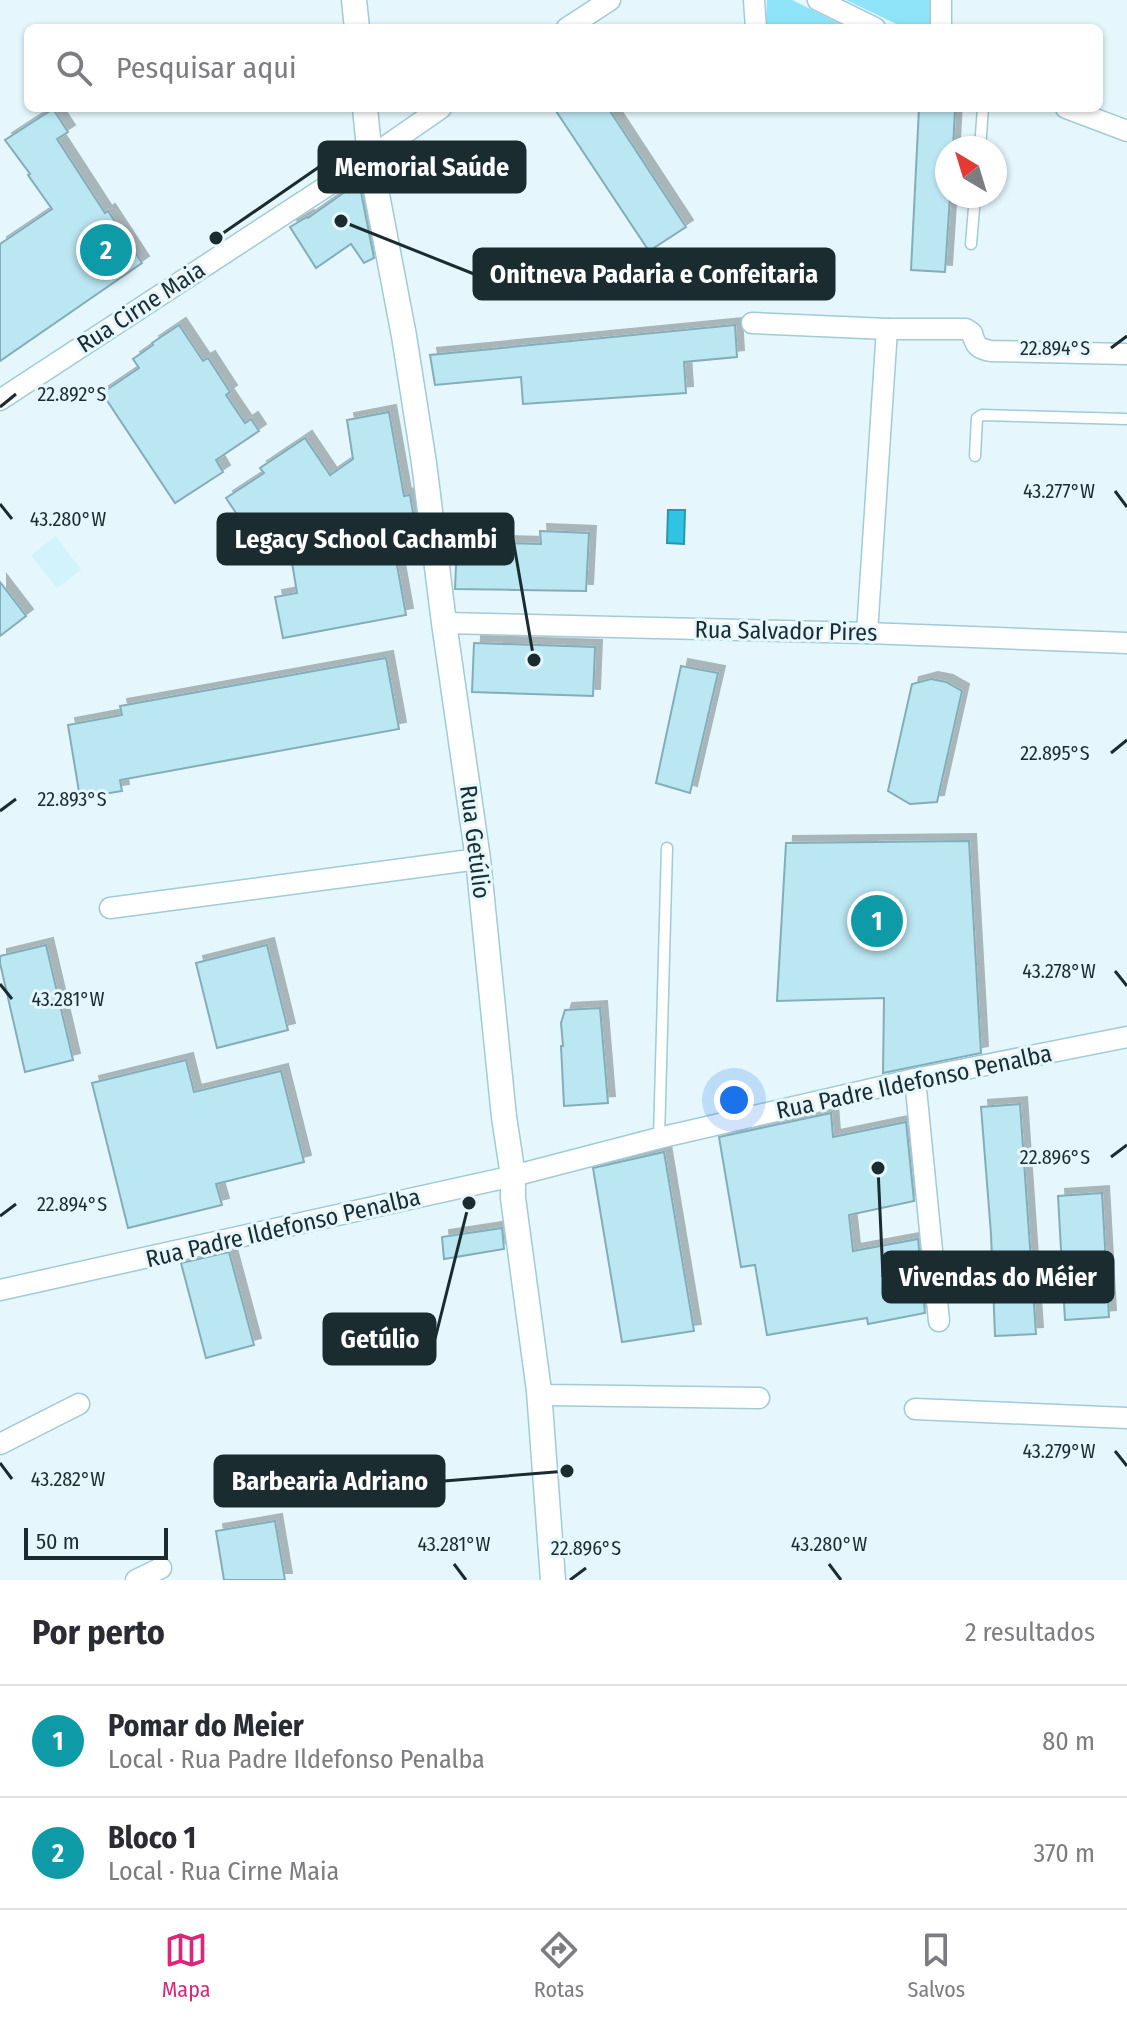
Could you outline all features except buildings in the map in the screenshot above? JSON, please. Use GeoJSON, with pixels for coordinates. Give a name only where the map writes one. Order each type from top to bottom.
{"type":"FeatureCollection","features":[{"type":"Feature","properties":{"kind":"street"},"geometry":{"type":"LineString","coordinates":[[354,0],[357,24]]}},
{"type":"Feature","properties":{"kind":"street"},"geometry":{"type":"LineString","coordinates":[[573,24],[610,0]]}},
{"type":"Feature","properties":{"kind":"street"},"geometry":{"type":"LineString","coordinates":[[754,0],[756,24]]}},
{"type":"Feature","properties":{"kind":"street"},"geometry":{"type":"LineString","coordinates":[[818,0],[867,24]]}},
{"type":"Feature","properties":{"kind":"street"},"geometry":{"type":"LineString","coordinates":[[941,0],[941,24]]}},
{"type":"Feature","properties":{"kind":"street","name":"Rua Getúlio"},"geometry":{"type":"LineString","coordinates":[[365,112],[370,158],[404,336],[424,463],[478,859],[513,1198],[539,1391],[553,1580]]}},
{"type":"Feature","properties":{"kind":"street","name":"Rua Cirne Maia"},"geometry":{"type":"LineString","coordinates":[[0,400],[435,112]]}},
{"type":"Feature","properties":{"kind":"street"},"geometry":{"type":"LineString","coordinates":[[1077,112],[1127,131]]}},
{"type":"Feature","properties":{"kind":"street"},"geometry":{"type":"LineString","coordinates":[[752,323],[966,329],[972,333],[980,350],[1127,354]]}},
{"type":"Feature","properties":{"kind":"street"},"geometry":{"type":"LineString","coordinates":[[867,633],[887,329]]}},
{"type":"Feature","properties":{"kind":"street","name":"Rua Salvador Pires"},"geometry":{"type":"LineString","coordinates":[[444,623],[1127,643]]}},
{"type":"Feature","properties":{"kind":"street"},"geometry":{"type":"LineString","coordinates":[[110,908],[478,859]]}},
{"type":"Feature","properties":{"kind":"street","name":"Rua Padre Ildefonso Penalba"},"geometry":{"type":"LineString","coordinates":[[0,1290],[513,1176],[659,1138],[915,1079],[1127,1037]]}},
{"type":"Feature","properties":{"kind":"street"},"geometry":{"type":"LineString","coordinates":[[915,1079],[939,1321]]}},
{"type":"Feature","properties":{"kind":"street"},"geometry":{"type":"LineString","coordinates":[[539,1391],[549,1395],[759,1398]]}},
{"type":"Feature","properties":{"kind":"street"},"geometry":{"type":"LineString","coordinates":[[0,1444],[79,1404]]}},
{"type":"Feature","properties":{"kind":"street"},"geometry":{"type":"LineString","coordinates":[[915,1409],[1127,1418]]}},
{"type":"Feature","properties":{"kind":"street"},"geometry":{"type":"LineString","coordinates":[[136,1580],[161,1568]]}},
{"type":"Feature","properties":{"kind":"lane"},"geometry":{"type":"LineString","coordinates":[[981,136],[983,112]]}},
{"type":"Feature","properties":{"kind":"lane"},"geometry":{"type":"LineString","coordinates":[[971,244],[974,208]]}},
{"type":"Feature","properties":{"kind":"lane"},"geometry":{"type":"LineString","coordinates":[[975,456],[977,418],[982,415],[1127,419]]}},
{"type":"Feature","properties":{"kind":"lane"},"geometry":{"type":"LineString","coordinates":[[659,1138],[667,848]]}},
{"type":"Feature","properties":{"kind":"shaded area"},"geometry":{"type":"Polygon","coordinates":[[[767,0],[792,0],[841,24],[766,24],[767,0]]]}},
{"type":"Feature","properties":{"kind":"shaded area"},"geometry":{"type":"Polygon","coordinates":[[[846,0],[931,0],[932,24],[897,24],[846,0]]]}},
{"type":"Feature","properties":{"kind":"shaded area"},"geometry":{"type":"Polygon","coordinates":[[[668,510],[685,510],[684,544],[667,543],[668,510]]]}},
{"type":"Feature","properties":{"kind":"shaded area"},"geometry":{"type":"Polygon","coordinates":[[[56,536],[81,570],[57,588],[31,555],[56,536]]]}},
{"type":"Feature","properties":{"kind":"place","name":"Onitneva Padaria e Confeitaria"},"geometry":{"type":"Point","coordinates":[341,221]}},
{"type":"Feature","properties":{"kind":"place","name":"Memorial Saúde"},"geometry":{"type":"Point","coordinates":[216,238]}},
{"type":"Feature","properties":{"kind":"place","name":"Bloco 1"},"geometry":{"type":"Point","coordinates":[106,250]}},
{"type":"Feature","properties":{"kind":"place","name":"Legacy School Cachambi"},"geometry":{"type":"Point","coordinates":[534,660]}},
{"type":"Feature","properties":{"kind":"place","name":"Pomar do Meier"},"geometry":{"type":"Point","coordinates":[877,921]}},
{"type":"Feature","properties":{"kind":"place","name":"Vivendas do Méier"},"geometry":{"type":"Point","coordinates":[878,1168]}},
{"type":"Feature","properties":{"kind":"place","name":"Getúlio"},"geometry":{"type":"Point","coordinates":[469,1203]}},
{"type":"Feature","properties":{"kind":"place","name":"Barbearia Adriano"},"geometry":{"type":"Point","coordinates":[567,1471]}}]}
